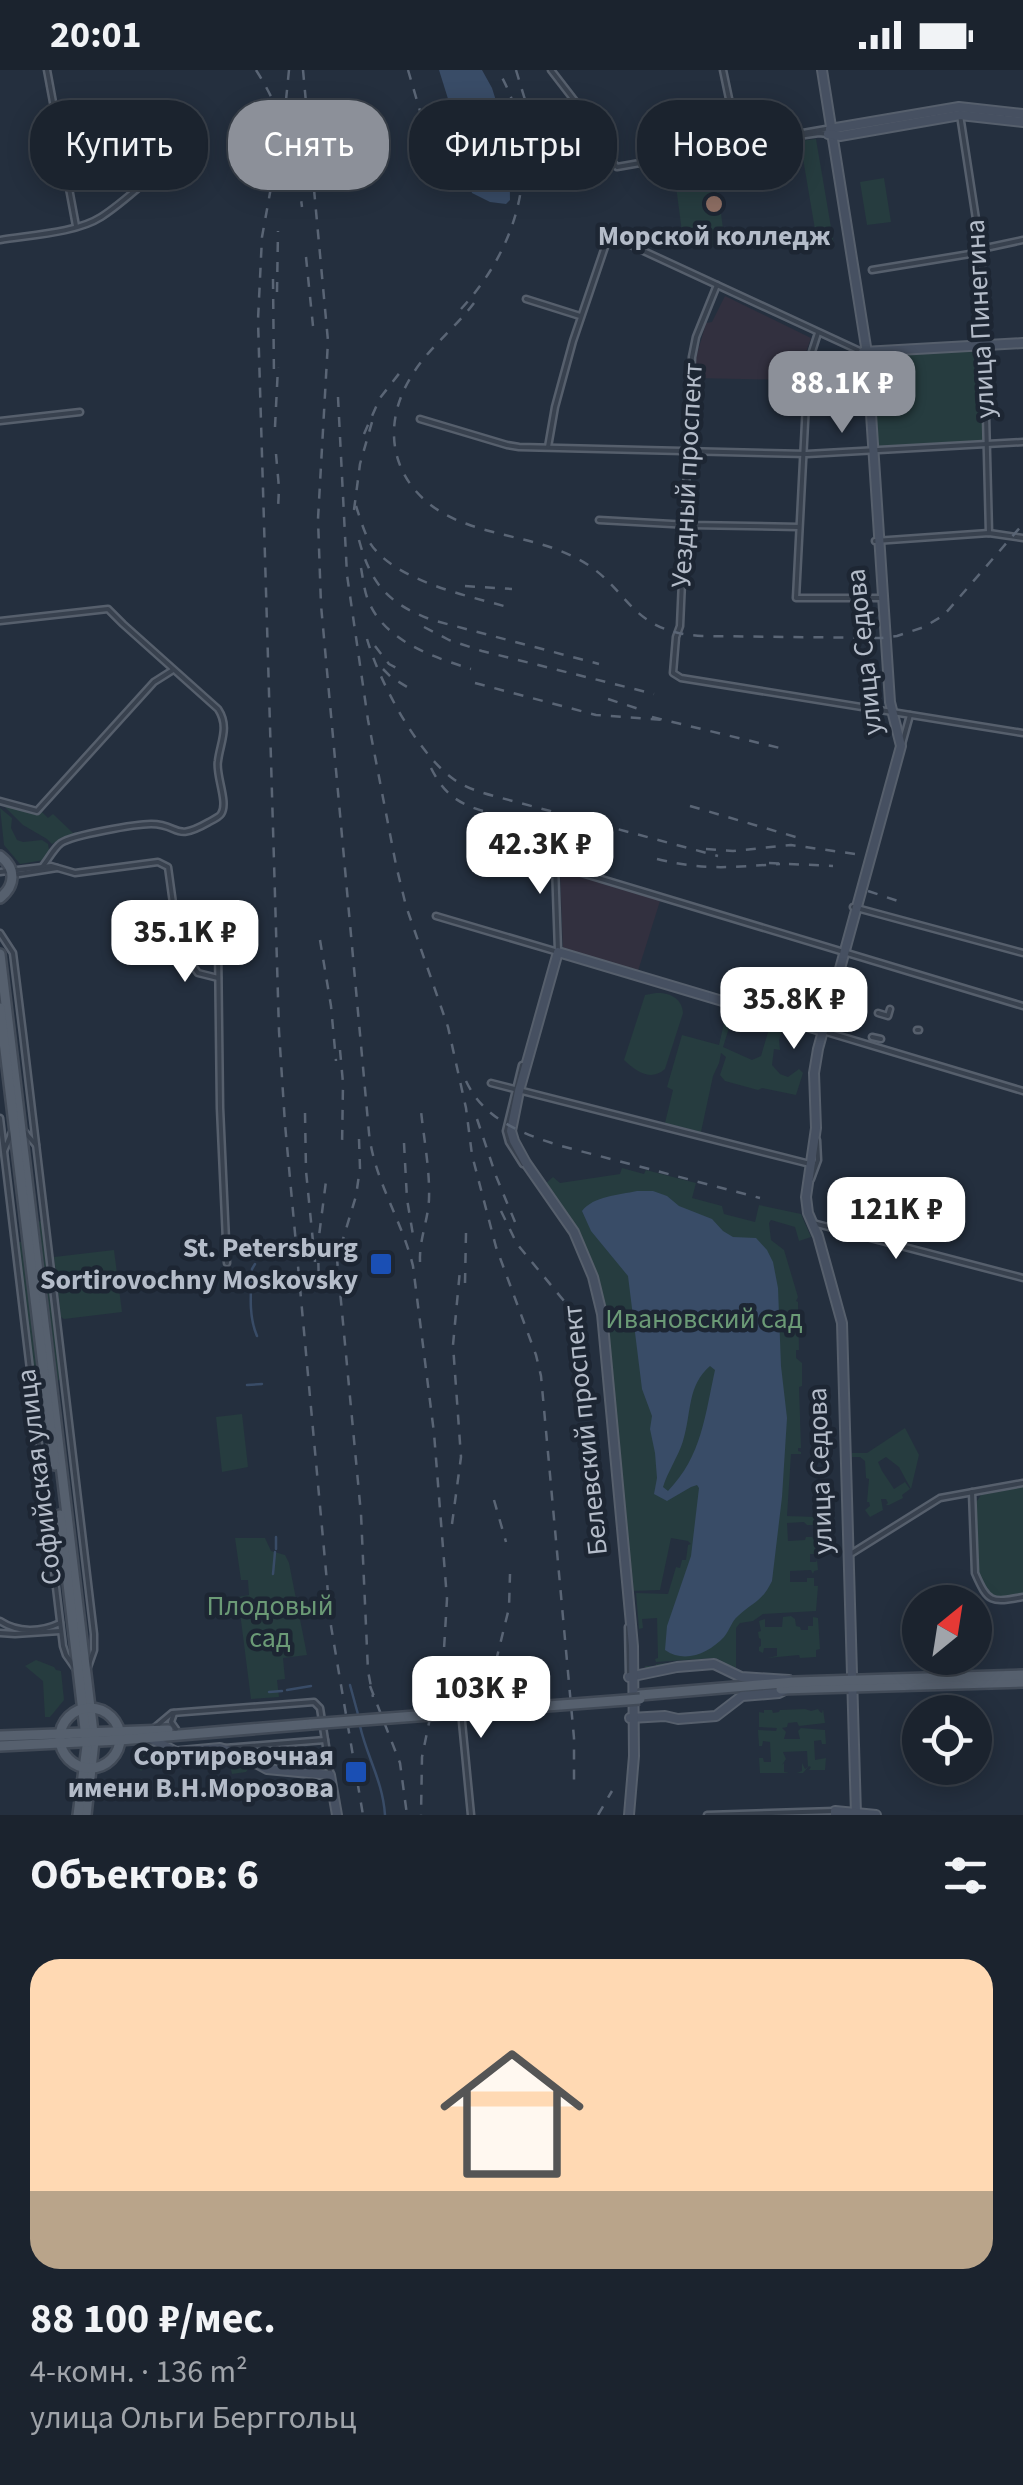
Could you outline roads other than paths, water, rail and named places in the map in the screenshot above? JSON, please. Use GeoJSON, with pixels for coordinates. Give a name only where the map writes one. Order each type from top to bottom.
{"type":"FeatureCollection","features":[{"type":"Feature","properties":{"kind":"main road","name":"улица Седова"},"geometry":{"type":"LineString","coordinates":[[820,70],[865,353],[889,712],[896,736],[855,908]]}},
{"type":"Feature","properties":{"kind":"main road"},"geometry":{"type":"LineString","coordinates":[[830,132],[840,136],[960,111],[1023,114]]}},
{"type":"Feature","properties":{"kind":"main road"},"geometry":{"type":"LineString","coordinates":[[960,111],[1023,122]]}},
{"type":"Feature","properties":{"kind":"main road"},"geometry":{"type":"LineString","coordinates":[[865,353],[1023,343]]}},
{"type":"Feature","properties":{"kind":"main road","name":"улица Седова"},"geometry":{"type":"LineString","coordinates":[[854,1814],[842,1318],[807,1210],[806,1188],[812,1128],[811,1060],[901,746],[889,712]]}},
{"type":"Feature","properties":{"kind":"main road"},"geometry":{"type":"LineString","coordinates":[[0,856],[8,862],[12,873],[8,890],[0,898]]}},
{"type":"Feature","properties":{"kind":"main road"},"geometry":{"type":"LineString","coordinates":[[558,952],[821,1030]]}},
{"type":"Feature","properties":{"kind":"main road","name":"Белевский проспект"},"geometry":{"type":"LineString","coordinates":[[558,952],[517,1090],[511,1126],[526,1163],[574,1232],[599,1297],[632,1630],[634,1756],[627,1815]]}},
{"type":"Feature","properties":{"kind":"main road","name":"Софийская улица"},"geometry":{"type":"LineString","coordinates":[[0,954],[82,1672]]}},
{"type":"Feature","properties":{"kind":"main road","name":"Софийская улица"},"geometry":{"type":"LineString","coordinates":[[0,1008],[14,1096]]}},
{"type":"Feature","properties":{"kind":"main road","name":"улица Седова"},"geometry":{"type":"LineString","coordinates":[[811,1223],[802,1197],[816,1128],[814,1073],[821,1030]]}},
{"type":"Feature","properties":{"kind":"main road","name":"Софийская улица"},"geometry":{"type":"LineString","coordinates":[[53,1430],[90,1737],[86,1815]]}},
{"type":"Feature","properties":{"kind":"main road"},"geometry":{"type":"LineString","coordinates":[[631,1675],[714,1664],[741,1677],[787,1688]]}},
{"type":"Feature","properties":{"kind":"main road"},"geometry":{"type":"LineString","coordinates":[[0,1746],[851,1683],[1023,1679]]}},
{"type":"Feature","properties":{"kind":"main road"},"geometry":{"type":"LineString","coordinates":[[640,1697],[764,1681]]}},
{"type":"Feature","properties":{"kind":"main road"},"geometry":{"type":"LineString","coordinates":[[632,1717],[716,1716],[742,1696],[787,1688]]}},
{"type":"Feature","properties":{"kind":"main road"},"geometry":{"type":"LineString","coordinates":[[87,1709],[107,1714],[120,1736],[109,1760],[88,1767],[70,1760],[60,1739],[68,1717],[87,1709]]}},
{"type":"Feature","properties":{"kind":"main road"},"geometry":{"type":"LineString","coordinates":[[150,1734],[173,1751],[220,1748],[270,1770],[330,1775],[336,1815]]}},
{"type":"Feature","properties":{"kind":"main road"},"geometry":{"type":"LineString","coordinates":[[2,1735],[60,1739]]}},
{"type":"Feature","properties":{"kind":"main road","name":"Софийская улица"},"geometry":{"type":"LineString","coordinates":[[78,1815],[88,1767]]}},
{"type":"Feature","properties":{"kind":"main road"},"geometry":{"type":"LineString","coordinates":[[835,1813],[876,1815]]}},
{"type":"Feature","properties":{"kind":"street"},"geometry":{"type":"LineString","coordinates":[[47,70],[76,226]]}},
{"type":"Feature","properties":{"kind":"street"},"geometry":{"type":"LineString","coordinates":[[551,70],[574,101],[594,117],[613,165],[637,163]]}},
{"type":"Feature","properties":{"kind":"street"},"geometry":{"type":"LineString","coordinates":[[723,70],[729,100]]}},
{"type":"Feature","properties":{"kind":"street","name":"улица Пинегина"},"geometry":{"type":"LineString","coordinates":[[960,111],[982,250],[989,533]]}},
{"type":"Feature","properties":{"kind":"street"},"geometry":{"type":"LineString","coordinates":[[803,135],[830,132]]}},
{"type":"Feature","properties":{"kind":"street"},"geometry":{"type":"LineString","coordinates":[[0,240],[100,218],[135,190]]}},
{"type":"Feature","properties":{"kind":"street"},"geometry":{"type":"LineString","coordinates":[[548,447],[580,316],[609,235],[865,353]]}},
{"type":"Feature","properties":{"kind":"street"},"geometry":{"type":"LineString","coordinates":[[872,270],[1023,240]]}},
{"type":"Feature","properties":{"kind":"street","name":"Уездный проспект"},"geometry":{"type":"LineString","coordinates":[[717,286],[693,350],[680,626],[672,668],[681,678],[889,712]]}},
{"type":"Feature","properties":{"kind":"street"},"geometry":{"type":"LineString","coordinates":[[526,299],[580,316]]}},
{"type":"Feature","properties":{"kind":"street"},"geometry":{"type":"LineString","coordinates":[[818,333],[808,360],[796,598],[881,598]]}},
{"type":"Feature","properties":{"kind":"street"},"geometry":{"type":"LineString","coordinates":[[0,421],[80,412]]}},
{"type":"Feature","properties":{"kind":"street"},"geometry":{"type":"LineString","coordinates":[[420,419],[507,445],[548,447],[803,454],[1023,442]]}},
{"type":"Feature","properties":{"kind":"street"},"geometry":{"type":"LineString","coordinates":[[599,520],[800,527]]}},
{"type":"Feature","properties":{"kind":"street"},"geometry":{"type":"LineString","coordinates":[[877,541],[989,533],[1023,538]]}},
{"type":"Feature","properties":{"kind":"street"},"geometry":{"type":"LineString","coordinates":[[0,622],[108,608],[222,716],[224,743],[217,761],[221,814],[184,833],[152,824],[63,842],[42,867]]}},
{"type":"Feature","properties":{"kind":"street"},"geometry":{"type":"LineString","coordinates":[[0,801],[36,811],[154,682],[174,670]]}},
{"type":"Feature","properties":{"kind":"street"},"geometry":{"type":"LineString","coordinates":[[889,712],[1023,733]]}},
{"type":"Feature","properties":{"kind":"street","name":"улица Седова"},"geometry":{"type":"LineString","coordinates":[[901,746],[910,715]]}},
{"type":"Feature","properties":{"kind":"street"},"geometry":{"type":"LineString","coordinates":[[50,856],[56,868]]}},
{"type":"Feature","properties":{"kind":"street"},"geometry":{"type":"LineString","coordinates":[[12,873],[42,867],[75,873],[164,864],[168,867],[179,947],[198,973],[218,978]]}},
{"type":"Feature","properties":{"kind":"street","name":"Белевский проспект"},"geometry":{"type":"LineString","coordinates":[[558,952],[555,865],[842,952]]}},
{"type":"Feature","properties":{"kind":"street"},"geometry":{"type":"LineString","coordinates":[[0,872],[56,868]]}},
{"type":"Feature","properties":{"kind":"street"},"geometry":{"type":"LineString","coordinates":[[855,908],[1023,953]]}},
{"type":"Feature","properties":{"kind":"street"},"geometry":{"type":"LineString","coordinates":[[436,916],[558,952]]}},
{"type":"Feature","properties":{"kind":"street"},"geometry":{"type":"LineString","coordinates":[[0,933],[13,953],[94,1634],[95,1647],[82,1672]]}},
{"type":"Feature","properties":{"kind":"street"},"geometry":{"type":"LineString","coordinates":[[218,947],[227,1263]]}},
{"type":"Feature","properties":{"kind":"street"},"geometry":{"type":"LineString","coordinates":[[842,952],[1023,1006]]}},
{"type":"Feature","properties":{"kind":"street"},"geometry":{"type":"LineString","coordinates":[[878,1014],[888,1016],[890,1009]]}},
{"type":"Feature","properties":{"kind":"street"},"geometry":{"type":"LineString","coordinates":[[821,1030],[1023,1090]]}},
{"type":"Feature","properties":{"kind":"street"},"geometry":{"type":"LineString","coordinates":[[872,1037],[881,1039]]}},
{"type":"Feature","properties":{"kind":"street"},"geometry":{"type":"LineString","coordinates":[[490,1083],[808,1164]]}},
{"type":"Feature","properties":{"kind":"street"},"geometry":{"type":"LineString","coordinates":[[0,1118],[56,1587]]}},
{"type":"Feature","properties":{"kind":"street"},"geometry":{"type":"LineString","coordinates":[[4,1152],[18,1128],[36,1146]]}},
{"type":"Feature","properties":{"kind":"street"},"geometry":{"type":"LineString","coordinates":[[806,1188],[818,1160],[816,1128]]}},
{"type":"Feature","properties":{"kind":"street"},"geometry":{"type":"LineString","coordinates":[[811,1223],[1023,1278]]}},
{"type":"Feature","properties":{"kind":"street"},"geometry":{"type":"LineString","coordinates":[[31,1381],[49,1396],[64,1376]]}},
{"type":"Feature","properties":{"kind":"street"},"geometry":{"type":"LineString","coordinates":[[847,1556],[940,1498],[1023,1483]]}},
{"type":"Feature","properties":{"kind":"street"},"geometry":{"type":"LineString","coordinates":[[972,1492],[975,1573],[986,1596],[996,1601],[1023,1597]]}},
{"type":"Feature","properties":{"kind":"street","name":"Софийская улица"},"geometry":{"type":"LineString","coordinates":[[68,1577],[56,1587],[61,1632],[66,1655],[82,1672]]}},
{"type":"Feature","properties":{"kind":"street"},"geometry":{"type":"LineString","coordinates":[[2,1622],[21,1630],[60,1623]]}},
{"type":"Feature","properties":{"kind":"street"},"geometry":{"type":"LineString","coordinates":[[0,1633],[4,1629],[2,1622]]}},
{"type":"Feature","properties":{"kind":"street"},"geometry":{"type":"LineString","coordinates":[[0,1633],[61,1632]]}},
{"type":"Feature","properties":{"kind":"street"},"geometry":{"type":"LineString","coordinates":[[458,1670],[471,1815]]}},
{"type":"Feature","properties":{"kind":"street"},"geometry":{"type":"LineString","coordinates":[[150,1734],[175,1712],[314,1702],[320,1708],[330,1775]]}},
{"type":"Feature","properties":{"kind":"street"},"geometry":{"type":"LineString","coordinates":[[175,1712],[170,1722],[176,1732],[172,1744],[178,1751]]}},
{"type":"Feature","properties":{"kind":"street"},"geometry":{"type":"LineString","coordinates":[[220,1748],[325,1740]]}},
{"type":"Feature","properties":{"kind":"street"},"geometry":{"type":"LineString","coordinates":[[249,1760],[246,1754],[251,1746]]}},
{"type":"Feature","properties":{"kind":"street"},"geometry":{"type":"LineString","coordinates":[[707,1815],[835,1813]]}},
{"type":"Feature","properties":{"kind":"water"},"geometry":{"type":"Polygon","coordinates":[[[439,70],[482,70],[496,100],[448,100],[439,70]]]}},
{"type":"Feature","properties":{"kind":"water"},"geometry":{"type":"Polygon","coordinates":[[[471,190],[510,190],[510,200],[506,204],[490,202],[471,190]]]}},
{"type":"Feature","properties":{"kind":"water","name":"Ивановский сад"},"geometry":{"type":"Polygon","coordinates":[[[637,1191],[667,1196],[679,1206],[712,1219],[733,1237],[756,1238],[773,1262],[778,1288],[787,1418],[772,1581],[718,1643],[689,1656],[665,1650],[667,1626],[691,1556],[699,1488],[691,1487],[667,1501],[654,1494],[657,1478],[650,1429],[652,1416],[642,1389],[628,1276],[591,1231],[582,1211],[600,1199],[637,1191]],[[710,1366],[697,1382],[683,1441],[663,1487],[668,1491],[695,1449],[715,1370],[710,1366]]]}},
{"type":"Feature","properties":{"kind":"waterway"},"geometry":{"type":"LineString","coordinates":[[255,1264],[251,1303],[257,1336]]}},
{"type":"Feature","properties":{"kind":"waterway"},"geometry":{"type":"LineString","coordinates":[[247,1385],[262,1384]]}},
{"type":"Feature","properties":{"kind":"waterway"},"geometry":{"type":"LineString","coordinates":[[276,1537],[276,1549]]}},
{"type":"Feature","properties":{"kind":"waterway"},"geometry":{"type":"LineString","coordinates":[[273,1574],[275,1552]]}},
{"type":"Feature","properties":{"kind":"waterway"},"geometry":{"type":"LineString","coordinates":[[291,1600],[295,1599]]}},
{"type":"Feature","properties":{"kind":"waterway"},"geometry":{"type":"LineString","coordinates":[[259,1603],[288,1600]]}},
{"type":"Feature","properties":{"kind":"waterway"},"geometry":{"type":"LineString","coordinates":[[247,1604],[256,1603]]}},
{"type":"Feature","properties":{"kind":"waterway"},"geometry":{"type":"LineString","coordinates":[[350,1685],[359,1718]]}},
{"type":"Feature","properties":{"kind":"waterway"},"geometry":{"type":"LineString","coordinates":[[287,1690],[311,1686]]}},
{"type":"Feature","properties":{"kind":"waterway"},"geometry":{"type":"LineString","coordinates":[[269,1692],[282,1691]]}},
{"type":"Feature","properties":{"kind":"waterway"},"geometry":{"type":"LineString","coordinates":[[360,1726],[385,1815]]}},
{"type":"Feature","properties":{"kind":"railway"},"geometry":{"type":"LineString","coordinates":[[256,70],[287,136],[302,207]]}},
{"type":"Feature","properties":{"kind":"railway"},"geometry":{"type":"LineString","coordinates":[[289,70],[262,237],[258,320],[279,1031],[331,1626],[363,1815]]}},
{"type":"Feature","properties":{"kind":"railway"},"geometry":{"type":"LineString","coordinates":[[303,70],[328,341],[318,519],[321,605],[369,1133],[376,1167],[413,1266],[434,1433],[447,1599],[444,1649],[422,1757],[421,1815]]}},
{"type":"Feature","properties":{"kind":"railway"},"geometry":{"type":"LineString","coordinates":[[408,70],[417,100]]}},
{"type":"Feature","properties":{"kind":"railway"},"geometry":{"type":"LineString","coordinates":[[461,309],[499,255],[520,196],[521,133],[498,70]]}},
{"type":"Feature","properties":{"kind":"railway"},"geometry":{"type":"LineString","coordinates":[[516,70],[525,100]]}},
{"type":"Feature","properties":{"kind":"railway"},"geometry":{"type":"LineString","coordinates":[[277,292],[278,231]]}},
{"type":"Feature","properties":{"kind":"railway"},"geometry":{"type":"LineString","coordinates":[[306,257],[313,326]]}},
{"type":"Feature","properties":{"kind":"railway"},"geometry":{"type":"LineString","coordinates":[[273,279],[274,379]]}},
{"type":"Feature","properties":{"kind":"railway"},"geometry":{"type":"LineString","coordinates":[[474,303],[420,363],[402,395],[394,441],[409,482],[423,499],[467,524],[576,558],[594,569],[643,617],[658,626],[702,636],[897,636],[944,615],[1023,524]]}},
{"type":"Feature","properties":{"kind":"railway"},"geometry":{"type":"LineString","coordinates":[[364,434],[380,398],[405,366]]}},
{"type":"Feature","properties":{"kind":"railway"},"geometry":{"type":"LineString","coordinates":[[275,427],[278,367]]}},
{"type":"Feature","properties":{"kind":"railway"},"geometry":{"type":"LineString","coordinates":[[338,397],[347,575],[368,720],[396,865],[406,906],[448,1027],[472,1155],[496,1247],[541,1376],[574,1738],[574,1789]]}},
{"type":"Feature","properties":{"kind":"railway"},"geometry":{"type":"LineString","coordinates":[[354,510],[360,464],[372,422]]}},
{"type":"Feature","properties":{"kind":"railway"},"geometry":{"type":"LineString","coordinates":[[276,454],[278,509]]}},
{"type":"Feature","properties":{"kind":"railway"},"geometry":{"type":"LineString","coordinates":[[356,506],[370,543],[395,567],[431,584],[504,606]]}},
{"type":"Feature","properties":{"kind":"railway"},"geometry":{"type":"LineString","coordinates":[[359,540],[376,581],[393,600],[417,614],[599,664]]}},
{"type":"Feature","properties":{"kind":"railway"},"geometry":{"type":"LineString","coordinates":[[361,568],[368,600],[386,626],[426,653],[471,669]]}},
{"type":"Feature","properties":{"kind":"railway"},"geometry":{"type":"LineString","coordinates":[[465,586],[512,589]]}},
{"type":"Feature","properties":{"kind":"railway"},"geometry":{"type":"LineString","coordinates":[[424,627],[482,651],[654,694]]}},
{"type":"Feature","properties":{"kind":"railway"},"geometry":{"type":"LineString","coordinates":[[367,639],[380,675],[412,733],[457,781],[488,794],[718,856]]}},
{"type":"Feature","properties":{"kind":"railway"},"geometry":{"type":"LineString","coordinates":[[375,646],[389,664],[402,671]]}},
{"type":"Feature","properties":{"kind":"railway"},"geometry":{"type":"LineString","coordinates":[[383,669],[412,690]]}},
{"type":"Feature","properties":{"kind":"railway"},"geometry":{"type":"LineString","coordinates":[[475,683],[596,715],[663,720]]}},
{"type":"Feature","properties":{"kind":"railway"},"geometry":{"type":"LineString","coordinates":[[608,699],[645,711]]}},
{"type":"Feature","properties":{"kind":"railway"},"geometry":{"type":"LineString","coordinates":[[652,717],[788,750]]}},
{"type":"Feature","properties":{"kind":"railway"},"geometry":{"type":"LineString","coordinates":[[431,768],[443,788],[458,800],[497,815]]}},
{"type":"Feature","properties":{"kind":"railway"},"geometry":{"type":"LineString","coordinates":[[690,806],[799,838]]}},
{"type":"Feature","properties":{"kind":"railway"},"geometry":{"type":"LineString","coordinates":[[706,849],[733,851],[791,845],[855,854]]}},
{"type":"Feature","properties":{"kind":"railway"},"geometry":{"type":"LineString","coordinates":[[657,859],[705,867],[780,864]]}},
{"type":"Feature","properties":{"kind":"railway"},"geometry":{"type":"LineString","coordinates":[[769,863],[833,866]]}},
{"type":"Feature","properties":{"kind":"railway"},"geometry":{"type":"LineString","coordinates":[[868,891],[904,903]]}},
{"type":"Feature","properties":{"kind":"railway"},"geometry":{"type":"LineString","coordinates":[[320,940],[336,1061]]}},
{"type":"Feature","properties":{"kind":"railway"},"geometry":{"type":"LineString","coordinates":[[340,1050],[342,1149]]}},
{"type":"Feature","properties":{"kind":"railway"},"geometry":{"type":"LineString","coordinates":[[466,1081],[494,1116],[533,1136],[760,1198]]}},
{"type":"Feature","properties":{"kind":"railway"},"geometry":{"type":"LineString","coordinates":[[420,1262],[429,1199],[421,1111]]}},
{"type":"Feature","properties":{"kind":"railway"},"geometry":{"type":"LineString","coordinates":[[305,1113],[315,1262]]}},
{"type":"Feature","properties":{"kind":"railway"},"geometry":{"type":"LineString","coordinates":[[477,1119],[515,1222]]}},
{"type":"Feature","properties":{"kind":"railway"},"geometry":{"type":"LineString","coordinates":[[359,1139],[356,1196],[337,1259],[361,1514],[368,1671],[373,1697]]}},
{"type":"Feature","properties":{"kind":"railway"},"geometry":{"type":"LineString","coordinates":[[404,1143],[413,1235]]}},
{"type":"Feature","properties":{"kind":"railway"},"geometry":{"type":"LineString","coordinates":[[319,1293],[318,1244],[326,1181]]}},
{"type":"Feature","properties":{"kind":"railway"},"geometry":{"type":"LineString","coordinates":[[501,1211],[517,1244],[569,1307]]}},
{"type":"Feature","properties":{"kind":"railway"},"geometry":{"type":"LineString","coordinates":[[465,1283],[466,1233]]}},
{"type":"Feature","properties":{"kind":"railway"},"geometry":{"type":"LineString","coordinates":[[452,1524],[461,1457],[453,1345],[460,1270]]}},
{"type":"Feature","properties":{"kind":"railway"},"geometry":{"type":"LineString","coordinates":[[494,1500],[506,1542]]}},
{"type":"Feature","properties":{"kind":"railway"},"geometry":{"type":"LineString","coordinates":[[493,1701],[495,1665],[509,1608],[510,1574]]}},
{"type":"Feature","properties":{"kind":"railway"},"geometry":{"type":"LineString","coordinates":[[370,1686],[400,1763],[407,1815]]}},
{"type":"Feature","properties":{"kind":"railway"},"geometry":{"type":"LineString","coordinates":[[598,1815],[612,1791]]}},
{"type":"Feature","properties":{"kind":"place","name":"Морской колледж"},"geometry":{"type":"Point","coordinates":[714,204]}},
{"type":"Feature","properties":{"kind":"place","name":"St. Petersburg Sortirovochny Moskovsky"},"geometry":{"type":"Point","coordinates":[381,1264]}},
{"type":"Feature","properties":{"kind":"place","name":"Сортировочная имени В.Н.Морозова"},"geometry":{"type":"Point","coordinates":[356,1772]}},
{"type":"Feature","properties":{"kind":"park label","name":"Плодовый сад"},"geometry":{"type":"Point","coordinates":[270,1622]}}]}
